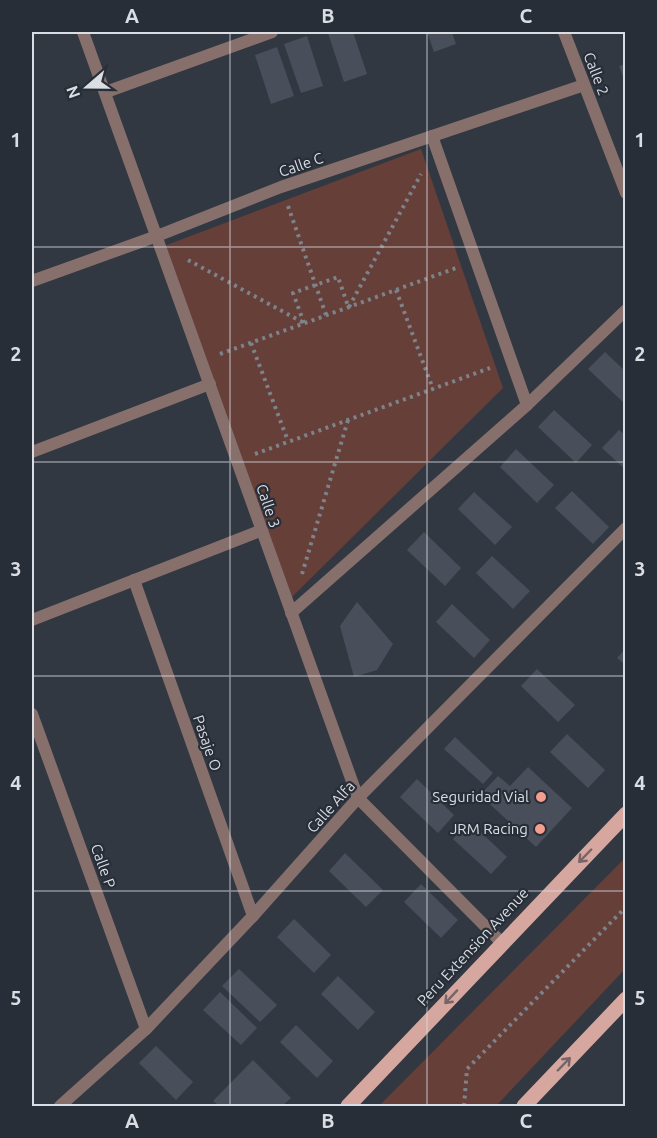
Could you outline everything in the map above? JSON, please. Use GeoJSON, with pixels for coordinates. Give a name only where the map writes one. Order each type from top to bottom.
{"type":"FeatureCollection","features":[{"type":"Feature","properties":{"kind":"main road","name":"Peru Extension Avenue"},"geometry":{"type":"LineString","coordinates":[[348,1107],[626,814]]}},
{"type":"Feature","properties":{"kind":"main road"},"geometry":{"type":"LineString","coordinates":[[524,1107],[626,999]]}},
{"type":"Feature","properties":{"kind":"street","name":"Calle 3"},"geometry":{"type":"LineString","coordinates":[[83,32],[210,384],[260,531],[358,798],[502,943]]}},
{"type":"Feature","properties":{"kind":"street"},"geometry":{"type":"LineString","coordinates":[[106,92],[272,32]]}},
{"type":"Feature","properties":{"kind":"street","name":"Calle 2"},"geometry":{"type":"LineString","coordinates":[[564,32],[626,193]]}},
{"type":"Feature","properties":{"kind":"street","name":"Calle C"},"geometry":{"type":"LineString","coordinates":[[32,281],[281,188],[584,85]]}},
{"type":"Feature","properties":{"kind":"street"},"geometry":{"type":"LineString","coordinates":[[432,136],[527,405]]}},
{"type":"Feature","properties":{"kind":"street"},"geometry":{"type":"LineString","coordinates":[[291,613],[527,405],[626,310]]}},
{"type":"Feature","properties":{"kind":"street"},"geometry":{"type":"LineString","coordinates":[[32,452],[210,384]]}},
{"type":"Feature","properties":{"kind":"street","name":"Calle Alfa"},"geometry":{"type":"LineString","coordinates":[[60,1107],[146,1029],[253,916],[358,798],[626,528]]}},
{"type":"Feature","properties":{"kind":"street"},"geometry":{"type":"LineString","coordinates":[[32,620],[260,531]]}},
{"type":"Feature","properties":{"kind":"street","name":"Pasaje O"},"geometry":{"type":"LineString","coordinates":[[134,580],[253,916]]}},
{"type":"Feature","properties":{"kind":"street","name":"Calle P"},"geometry":{"type":"LineString","coordinates":[[32,714],[146,1029]]}},
{"type":"Feature","properties":{"kind":"path"},"geometry":{"type":"LineString","coordinates":[[349,307],[423,170]]}},
{"type":"Feature","properties":{"kind":"path"},"geometry":{"type":"LineString","coordinates":[[281,188],[326,315]]}},
{"type":"Feature","properties":{"kind":"path"},"geometry":{"type":"LineString","coordinates":[[179,255],[304,323]]}},
{"type":"Feature","properties":{"kind":"path"},"geometry":{"type":"LineString","coordinates":[[200,361],[456,268]]}},
{"type":"Feature","properties":{"kind":"path"},"geometry":{"type":"LineString","coordinates":[[304,323],[293,294],[338,277],[349,307]]}},
{"type":"Feature","properties":{"kind":"path"},"geometry":{"type":"LineString","coordinates":[[396,290],[432,389]]}},
{"type":"Feature","properties":{"kind":"path"},"geometry":{"type":"LineString","coordinates":[[251,343],[288,441]]}},
{"type":"Feature","properties":{"kind":"path"},"geometry":{"type":"LineString","coordinates":[[252,455],[510,361]]}},
{"type":"Feature","properties":{"kind":"path"},"geometry":{"type":"LineString","coordinates":[[291,613],[348,420]]}},
{"type":"Feature","properties":{"kind":"path"},"geometry":{"type":"LineString","coordinates":[[464,1107],[467,1069],[626,907]]}},
{"type":"Feature","properties":{"kind":"shaded area"},"geometry":{"type":"Polygon","coordinates":[[[421,149],[503,388],[292,597],[164,246],[421,149]]]}},
{"type":"Feature","properties":{"kind":"shaded area"},"geometry":{"type":"Polygon","coordinates":[[[625,858],[625,969],[496,1106],[379,1106],[625,858]]]}},
{"type":"Feature","properties":{"kind":"building"},"geometry":{"type":"Polygon","coordinates":[[[353,32],[367,74],[344,82],[328,33],[353,32]]]}},
{"type":"Feature","properties":{"kind":"building"},"geometry":{"type":"Polygon","coordinates":[[[427,32],[452,32],[456,44],[434,52],[427,32]]]}},
{"type":"Feature","properties":{"kind":"building"},"geometry":{"type":"Polygon","coordinates":[[[307,36],[323,86],[301,93],[284,44],[307,36]]]}},
{"type":"Feature","properties":{"kind":"building"},"geometry":{"type":"Polygon","coordinates":[[[277,47],[294,96],[271,104],[255,55],[277,47]]]}},
{"type":"Feature","properties":{"kind":"building"},"geometry":{"type":"Polygon","coordinates":[[[626,64],[626,82],[625,82],[619,66],[626,64]]]}},
{"type":"Feature","properties":{"kind":"building"},"geometry":{"type":"Polygon","coordinates":[[[605,352],[626,372],[626,405],[588,369],[605,352]]]}},
{"type":"Feature","properties":{"kind":"building"},"geometry":{"type":"Polygon","coordinates":[[[554,410],[592,445],[576,463],[538,427],[554,410]]]}},
{"type":"Feature","properties":{"kind":"building"},"geometry":{"type":"Polygon","coordinates":[[[619,430],[626,436],[626,470],[602,448],[619,430]]]}},
{"type":"Feature","properties":{"kind":"building"},"geometry":{"type":"Polygon","coordinates":[[[516,449],[554,485],[537,503],[500,467],[516,449]]]}},
{"type":"Feature","properties":{"kind":"building"},"geometry":{"type":"Polygon","coordinates":[[[572,491],[609,527],[593,544],[555,508],[572,491]]]}},
{"type":"Feature","properties":{"kind":"building"},"geometry":{"type":"Polygon","coordinates":[[[474,492],[512,527],[495,545],[458,509],[474,492]]]}},
{"type":"Feature","properties":{"kind":"building"},"geometry":{"type":"Polygon","coordinates":[[[424,532],[461,568],[445,586],[407,550],[424,532]]]}},
{"type":"Feature","properties":{"kind":"building"},"geometry":{"type":"Polygon","coordinates":[[[492,556],[530,591],[513,609],[476,573],[492,556]]]}},
{"type":"Feature","properties":{"kind":"building"},"geometry":{"type":"Polygon","coordinates":[[[357,602],[393,644],[377,670],[354,677],[340,626],[357,602]]]}},
{"type":"Feature","properties":{"kind":"building"},"geometry":{"type":"Polygon","coordinates":[[[452,604],[490,640],[474,658],[436,622],[452,604]]]}},
{"type":"Feature","properties":{"kind":"building"},"geometry":{"type":"Polygon","coordinates":[[[626,648],[626,665],[617,658],[626,648]]]}},
{"type":"Feature","properties":{"kind":"building"},"geometry":{"type":"Polygon","coordinates":[[[537,669],[575,705],[558,722],[521,686],[537,669]]]}},
{"type":"Feature","properties":{"kind":"building"},"geometry":{"type":"Polygon","coordinates":[[[567,734],[605,770],[588,788],[550,752],[567,734]]]}},
{"type":"Feature","properties":{"kind":"building"},"geometry":{"type":"Polygon","coordinates":[[[455,737],[493,773],[483,784],[444,749],[455,737]]]}},
{"type":"Feature","properties":{"kind":"building"},"geometry":{"type":"Polygon","coordinates":[[[528,767],[572,808],[536,847],[480,795],[498,776],[510,786],[528,767]]]}},
{"type":"Feature","properties":{"kind":"building"},"geometry":{"type":"Polygon","coordinates":[[[417,779],[454,815],[438,833],[400,797],[417,779]]]}},
{"type":"Feature","properties":{"kind":"building"},"geometry":{"type":"Polygon","coordinates":[[[469,821],[507,857],[491,874],[453,839],[469,821]]]}},
{"type":"Feature","properties":{"kind":"building"},"geometry":{"type":"Polygon","coordinates":[[[345,853],[383,890],[366,907],[329,871],[345,853]]]}},
{"type":"Feature","properties":{"kind":"building"},"geometry":{"type":"Polygon","coordinates":[[[421,884],[458,920],[441,938],[404,902],[421,884]]]}},
{"type":"Feature","properties":{"kind":"building"},"geometry":{"type":"Polygon","coordinates":[[[294,919],[331,955],[314,973],[277,937],[294,919]]]}},
{"type":"Feature","properties":{"kind":"building"},"geometry":{"type":"Polygon","coordinates":[[[239,969],[277,1005],[260,1022],[222,986],[239,969]]]}},
{"type":"Feature","properties":{"kind":"building"},"geometry":{"type":"Polygon","coordinates":[[[338,976],[375,1012],[358,1030],[321,994],[338,976]]]}},
{"type":"Feature","properties":{"kind":"building"},"geometry":{"type":"Polygon","coordinates":[[[220,992],[257,1028],[241,1045],[203,1010],[220,992]]]}},
{"type":"Feature","properties":{"kind":"building"},"geometry":{"type":"Polygon","coordinates":[[[296,1025],[333,1061],[317,1078],[280,1042],[296,1025]]]}},
{"type":"Feature","properties":{"kind":"building"},"geometry":{"type":"Polygon","coordinates":[[[156,1046],[193,1082],[176,1100],[139,1063],[156,1046]]]}},
{"type":"Feature","properties":{"kind":"building"},"geometry":{"type":"Polygon","coordinates":[[[253,1060],[291,1098],[282,1106],[219,1106],[213,1101],[253,1060]]]}},
{"type":"Feature","properties":{"kind":"place","name":"Seguridad Vial"},"geometry":{"type":"Point","coordinates":[541,797]}},
{"type":"Feature","properties":{"kind":"place","name":"JRM Racing"},"geometry":{"type":"Point","coordinates":[540,829]}}]}
